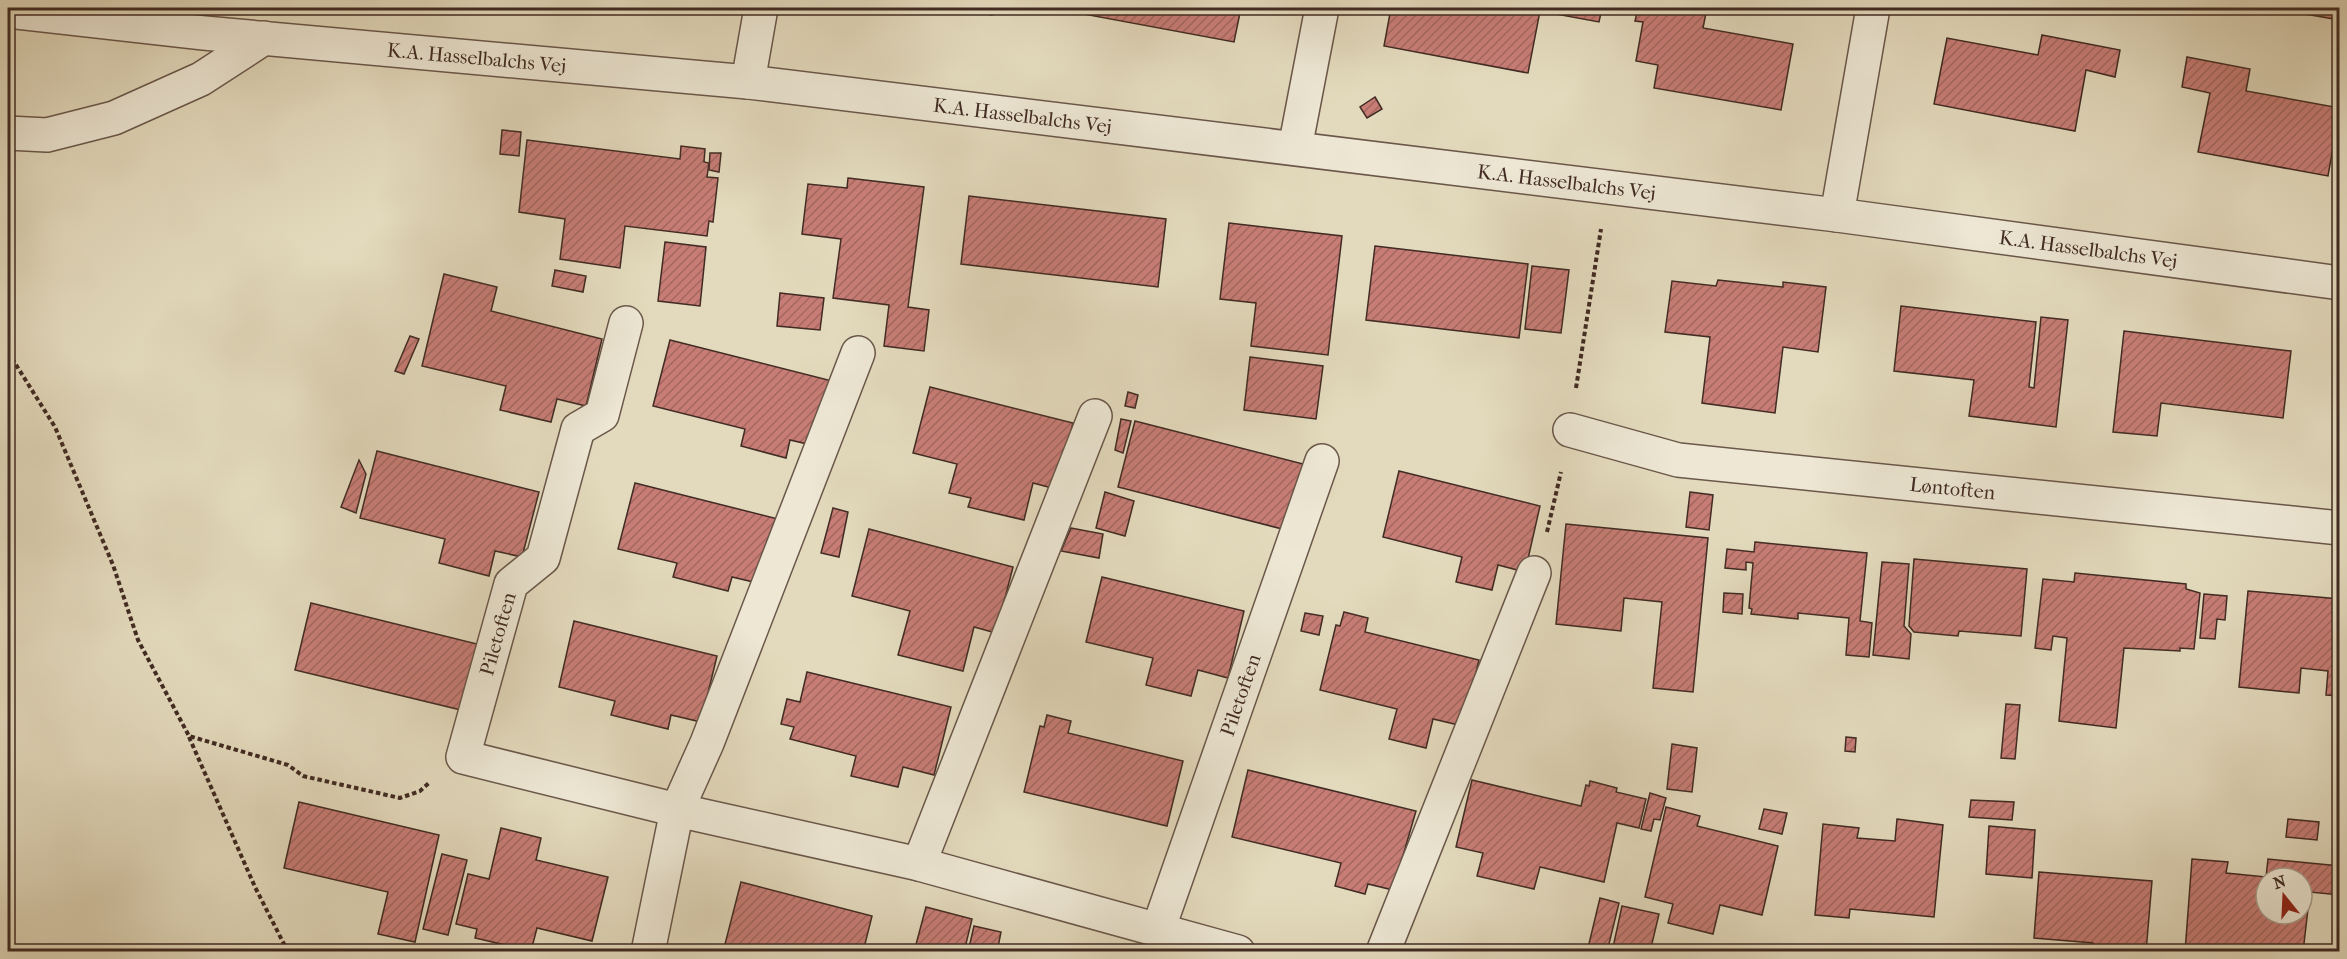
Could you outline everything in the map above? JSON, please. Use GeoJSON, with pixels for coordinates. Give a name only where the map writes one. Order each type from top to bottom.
{"type":"FeatureCollection","features":[{"type":"Feature","properties":{"kind":"street"},"geometry":{"type":"LineString","coordinates":[[748,82],[761,8]]}},
{"type":"Feature","properties":{"kind":"street"},"geometry":{"type":"LineString","coordinates":[[1295,148],[1322,8]]}},
{"type":"Feature","properties":{"kind":"street"},"geometry":{"type":"LineString","coordinates":[[1837,215],[1873,8]]}},
{"type":"Feature","properties":{"kind":"street","name":"K.A. Hasselbalchs Vej"},"geometry":{"type":"LineString","coordinates":[[8,11],[207,20],[264,38],[748,82],[1837,215],[2340,283]]}},
{"type":"Feature","properties":{"kind":"street"},"geometry":{"type":"LineString","coordinates":[[8,133],[46,135],[114,118],[201,79],[264,38]]}},
{"type":"Feature","properties":{"kind":"street","name":"Piletoften"},"geometry":{"type":"LineString","coordinates":[[463,757],[511,584],[543,558],[578,429],[602,415],[626,323]]}},
{"type":"Feature","properties":{"kind":"street"},"geometry":{"type":"LineString","coordinates":[[648,951],[677,810],[707,743],[858,353]]}},
{"type":"Feature","properties":{"kind":"street"},"geometry":{"type":"LineString","coordinates":[[919,864],[1095,416]]}},
{"type":"Feature","properties":{"kind":"street","name":"Løntoften"},"geometry":{"type":"LineString","coordinates":[[1570,430],[1678,460],[2340,528]]}},
{"type":"Feature","properties":{"kind":"street","name":"Piletoften"},"geometry":{"type":"LineString","coordinates":[[1158,930],[1322,461]]}},
{"type":"Feature","properties":{"kind":"street"},"geometry":{"type":"LineString","coordinates":[[1383,951],[1534,573]]}},
{"type":"Feature","properties":{"kind":"street"},"geometry":{"type":"LineString","coordinates":[[463,757],[677,810],[919,864],[1238,951]]}},
{"type":"Feature","properties":{"kind":"path"},"geometry":{"type":"LineString","coordinates":[[1534,573],[1549,525],[1570,430],[1607,186]]}},
{"type":"Feature","properties":{"kind":"path"},"geometry":{"type":"LineString","coordinates":[[8,352],[55,426],[113,565],[138,640],[189,736],[255,887],[288,951]]}},
{"type":"Feature","properties":{"kind":"path"},"geometry":{"type":"LineString","coordinates":[[189,736],[288,765],[303,776],[400,798],[420,791],[463,757]]}},
{"type":"Feature","properties":{"kind":"building"},"geometry":{"type":"Polygon","coordinates":[[[950,8],[993,8],[992,15],[950,8]]]}},
{"type":"Feature","properties":{"kind":"building"},"geometry":{"type":"Polygon","coordinates":[[[1079,8],[1241,8],[1234,42],[1078,13],[1079,8]]]}},
{"type":"Feature","properties":{"kind":"building"},"geometry":{"type":"Polygon","coordinates":[[[1391,8],[1602,8],[1599,22],[1540,11],[1528,73],[1384,46],[1391,8]]]}},
{"type":"Feature","properties":{"kind":"building"},"geometry":{"type":"Polygon","coordinates":[[[1638,8],[1707,8],[1703,28],[1793,44],[1781,110],[1654,88],[1658,65],[1636,61],[1643,22],[1635,21],[1638,8]]]}},
{"type":"Feature","properties":{"kind":"building"},"geometry":{"type":"Polygon","coordinates":[[[2270,8],[2340,8],[2340,20],[2270,8]]]}},
{"type":"Feature","properties":{"kind":"building"},"geometry":{"type":"Polygon","coordinates":[[[2042,35],[2120,50],[2115,77],[2086,70],[2075,131],[1934,104],[1947,38],[2038,55],[2042,35]]]}},
{"type":"Feature","properties":{"kind":"building"},"geometry":{"type":"Polygon","coordinates":[[[2187,57],[2250,69],[2246,91],[2340,108],[2328,176],[2198,152],[2210,93],[2182,87],[2187,57]]]}},
{"type":"Feature","properties":{"kind":"building"},"geometry":{"type":"Polygon","coordinates":[[[1375,97],[1382,109],[1367,118],[1360,107],[1375,97]]]}},
{"type":"Feature","properties":{"kind":"building"},"geometry":{"type":"Polygon","coordinates":[[[502,130],[521,132],[519,156],[500,154],[502,130]]]}},
{"type":"Feature","properties":{"kind":"building"},"geometry":{"type":"Polygon","coordinates":[[[527,140],[680,159],[681,146],[705,149],[704,162],[709,163],[707,177],[718,178],[713,222],[709,221],[707,236],[625,226],[620,268],[560,259],[565,219],[519,212],[527,140]]]}},
{"type":"Feature","properties":{"kind":"building"},"geometry":{"type":"Polygon","coordinates":[[[710,153],[721,153],[719,172],[709,170],[710,153]]]}},
{"type":"Feature","properties":{"kind":"building"},"geometry":{"type":"Polygon","coordinates":[[[848,178],[924,187],[908,307],[929,310],[924,351],[884,346],[889,305],[833,298],[841,239],[802,234],[808,184],[847,188],[848,178]]]}},
{"type":"Feature","properties":{"kind":"building"},"geometry":{"type":"Polygon","coordinates":[[[969,196],[1166,219],[1158,287],[961,264],[969,196]]]}},
{"type":"Feature","properties":{"kind":"building"},"geometry":{"type":"Polygon","coordinates":[[[1229,223],[1342,236],[1328,355],[1251,346],[1256,303],[1220,299],[1229,223]]]}},
{"type":"Feature","properties":{"kind":"building"},"geometry":{"type":"Polygon","coordinates":[[[665,242],[706,247],[700,306],[658,301],[665,242]]]}},
{"type":"Feature","properties":{"kind":"building"},"geometry":{"type":"Polygon","coordinates":[[[1375,246],[1528,264],[1519,338],[1366,320],[1375,246]]]}},
{"type":"Feature","properties":{"kind":"building"},"geometry":{"type":"Polygon","coordinates":[[[1532,266],[1569,270],[1561,333],[1525,329],[1532,266]]]}},
{"type":"Feature","properties":{"kind":"building"},"geometry":{"type":"Polygon","coordinates":[[[555,270],[586,276],[583,292],[552,286],[555,270]]]}},
{"type":"Feature","properties":{"kind":"building"},"geometry":{"type":"Polygon","coordinates":[[[444,274],[497,287],[491,311],[602,339],[586,406],[557,399],[551,422],[500,410],[506,386],[422,366],[444,274]]]}},
{"type":"Feature","properties":{"kind":"building"},"geometry":{"type":"Polygon","coordinates":[[[1718,280],[1783,287],[1783,282],[1826,287],[1818,352],[1783,347],[1775,413],[1702,403],[1710,337],[1665,332],[1672,281],[1716,286],[1718,280]]]}},
{"type":"Feature","properties":{"kind":"building"},"geometry":{"type":"Polygon","coordinates":[[[780,293],[824,298],[820,330],[777,326],[780,293]]]}},
{"type":"Feature","properties":{"kind":"building"},"geometry":{"type":"Polygon","coordinates":[[[1901,306],[2036,322],[2029,387],[2034,388],[2041,317],[2068,320],[2056,427],[1969,416],[1974,380],[1894,371],[1901,306]]]}},
{"type":"Feature","properties":{"kind":"building"},"geometry":{"type":"Polygon","coordinates":[[[2124,331],[2291,351],[2283,418],[2161,403],[2157,436],[2113,432],[2124,331]]]}},
{"type":"Feature","properties":{"kind":"building"},"geometry":{"type":"Polygon","coordinates":[[[410,336],[419,339],[404,374],[395,371],[410,336]]]}},
{"type":"Feature","properties":{"kind":"building"},"geometry":{"type":"Polygon","coordinates":[[[670,340],[836,382],[820,447],[790,440],[786,458],[741,446],[745,429],[653,406],[670,340]]]}},
{"type":"Feature","properties":{"kind":"building"},"geometry":{"type":"Polygon","coordinates":[[[1250,357],[1323,366],[1316,419],[1244,410],[1250,357]]]}},
{"type":"Feature","properties":{"kind":"building"},"geometry":{"type":"Polygon","coordinates":[[[930,387],[1073,423],[1056,489],[1033,483],[1024,520],[968,507],[971,498],[949,493],[957,464],[913,453],[930,387]]]}},
{"type":"Feature","properties":{"kind":"building"},"geometry":{"type":"Polygon","coordinates":[[[1128,392],[1138,395],[1135,408],[1125,406],[1128,392]]]}},
{"type":"Feature","properties":{"kind":"building"},"geometry":{"type":"Polygon","coordinates":[[[1121,419],[1131,421],[1123,453],[1115,450],[1121,419]]]}},
{"type":"Feature","properties":{"kind":"building"},"geometry":{"type":"Polygon","coordinates":[[[1135,421],[1307,465],[1290,531],[1118,487],[1135,421]]]}},
{"type":"Feature","properties":{"kind":"building"},"geometry":{"type":"Polygon","coordinates":[[[377,451],[539,492],[522,557],[495,551],[489,576],[439,563],[445,539],[360,518],[377,451]]]}},
{"type":"Feature","properties":{"kind":"building"},"geometry":{"type":"Polygon","coordinates":[[[359,460],[366,474],[356,513],[341,507],[359,460]]]}},
{"type":"Feature","properties":{"kind":"building"},"geometry":{"type":"Polygon","coordinates":[[[1399,471],[1540,506],[1525,572],[1498,565],[1492,590],[1456,582],[1462,557],[1383,537],[1399,471]]]}},
{"type":"Feature","properties":{"kind":"building"},"geometry":{"type":"Polygon","coordinates":[[[635,483],[778,519],[762,584],[732,577],[728,591],[673,577],[677,563],[618,549],[635,483]]]}},
{"type":"Feature","properties":{"kind":"building"},"geometry":{"type":"Polygon","coordinates":[[[1105,492],[1134,501],[1125,536],[1096,528],[1105,492]]]}},
{"type":"Feature","properties":{"kind":"building"},"geometry":{"type":"Polygon","coordinates":[[[1690,492],[1713,495],[1709,530],[1686,527],[1690,492]]]}},
{"type":"Feature","properties":{"kind":"building"},"geometry":{"type":"Polygon","coordinates":[[[833,508],[848,512],[839,557],[821,553],[833,508]]]}},
{"type":"Feature","properties":{"kind":"building"},"geometry":{"type":"Polygon","coordinates":[[[1566,524],[1708,538],[1693,692],[1653,688],[1662,602],[1624,598],[1621,631],[1556,624],[1566,524]]]}},
{"type":"Feature","properties":{"kind":"building"},"geometry":{"type":"Polygon","coordinates":[[[1071,528],[1103,534],[1099,558],[1061,551],[1071,528]]]}},
{"type":"Feature","properties":{"kind":"building"},"geometry":{"type":"Polygon","coordinates":[[[869,529],[1013,567],[996,633],[974,627],[963,671],[898,655],[910,611],[852,596],[869,529]]]}},
{"type":"Feature","properties":{"kind":"building"},"geometry":{"type":"Polygon","coordinates":[[[1755,542],[1867,553],[1860,621],[1872,623],[1869,657],[1846,655],[1849,618],[1798,613],[1798,619],[1751,614],[1752,609],[1749,608],[1753,563],[1746,562],[1746,570],[1725,568],[1727,549],[1754,552],[1755,542]]]}},
{"type":"Feature","properties":{"kind":"building"},"geometry":{"type":"Polygon","coordinates":[[[1914,559],[2027,569],[2021,636],[1959,631],[1958,636],[1914,632],[1909,626],[1914,559]]]}},
{"type":"Feature","properties":{"kind":"building"},"geometry":{"type":"Polygon","coordinates":[[[1882,562],[1909,564],[1904,626],[1911,634],[1909,659],[1873,655],[1882,562]]]}},
{"type":"Feature","properties":{"kind":"building"},"geometry":{"type":"Polygon","coordinates":[[[2075,573],[2186,584],[2186,589],[2200,593],[2194,649],[2180,648],[2180,651],[2124,648],[2116,728],[2059,721],[2067,638],[2053,636],[2051,650],[2035,648],[2043,579],[2074,582],[2075,573]]]}},
{"type":"Feature","properties":{"kind":"building"},"geometry":{"type":"Polygon","coordinates":[[[1102,577],[1244,611],[1228,678],[1198,670],[1191,696],[1146,685],[1153,658],[1086,642],[1102,577]]]}},
{"type":"Feature","properties":{"kind":"building"},"geometry":{"type":"Polygon","coordinates":[[[2248,591],[2340,599],[2340,696],[2326,695],[2328,671],[2301,668],[2299,693],[2239,687],[2248,591]]]}},
{"type":"Feature","properties":{"kind":"building"},"geometry":{"type":"Polygon","coordinates":[[[1724,593],[1743,594],[1742,614],[1723,612],[1724,593]]]}},
{"type":"Feature","properties":{"kind":"building"},"geometry":{"type":"Polygon","coordinates":[[[2204,594],[2227,596],[2225,620],[2217,619],[2215,639],[2200,638],[2204,594]]]}},
{"type":"Feature","properties":{"kind":"building"},"geometry":{"type":"Polygon","coordinates":[[[311,603],[477,644],[461,710],[295,670],[311,603]]]}},
{"type":"Feature","properties":{"kind":"building"},"geometry":{"type":"Polygon","coordinates":[[[1344,612],[1368,618],[1365,632],[1479,660],[1463,726],[1433,719],[1426,748],[1389,739],[1397,709],[1320,690],[1336,625],[1340,626],[1344,612]]]}},
{"type":"Feature","properties":{"kind":"building"},"geometry":{"type":"Polygon","coordinates":[[[1305,613],[1323,616],[1319,635],[1301,631],[1305,613]]]}},
{"type":"Feature","properties":{"kind":"building"},"geometry":{"type":"Polygon","coordinates":[[[574,621],[717,656],[701,722],[671,715],[668,729],[611,715],[615,701],[559,687],[574,621]]]}},
{"type":"Feature","properties":{"kind":"building"},"geometry":{"type":"Polygon","coordinates":[[[807,672],[951,707],[934,775],[903,767],[898,787],[851,776],[856,756],[790,739],[794,727],[781,724],[787,699],[800,702],[807,672]]]}},
{"type":"Feature","properties":{"kind":"building"},"geometry":{"type":"Polygon","coordinates":[[[2006,704],[2020,705],[2015,759],[2001,758],[2006,704]]]}},
{"type":"Feature","properties":{"kind":"building"},"geometry":{"type":"Polygon","coordinates":[[[1047,715],[1071,721],[1068,733],[1183,761],[1167,826],[1024,792],[1040,726],[1044,727],[1047,715]]]}},
{"type":"Feature","properties":{"kind":"building"},"geometry":{"type":"Polygon","coordinates":[[[1846,737],[1856,738],[1855,752],[1845,751],[1846,737]]]}},
{"type":"Feature","properties":{"kind":"building"},"geometry":{"type":"Polygon","coordinates":[[[1672,744],[1697,748],[1692,792],[1667,789],[1672,744]]]}},
{"type":"Feature","properties":{"kind":"building"},"geometry":{"type":"Polygon","coordinates":[[[1248,770],[1416,811],[1393,890],[1368,884],[1365,894],[1335,886],[1341,863],[1232,837],[1248,770]]]}},
{"type":"Feature","properties":{"kind":"building"},"geometry":{"type":"Polygon","coordinates":[[[1472,780],[1581,806],[1586,785],[1589,786],[1590,781],[1617,788],[1616,792],[1646,799],[1639,828],[1617,823],[1604,882],[1540,867],[1534,889],[1477,876],[1483,853],[1456,847],[1472,780]]]}},
{"type":"Feature","properties":{"kind":"building"},"geometry":{"type":"Polygon","coordinates":[[[1650,793],[1666,798],[1660,820],[1654,819],[1651,831],[1641,829],[1650,793]]]}},
{"type":"Feature","properties":{"kind":"building"},"geometry":{"type":"Polygon","coordinates":[[[1971,800],[2014,802],[2012,820],[1969,817],[1971,800]]]}},
{"type":"Feature","properties":{"kind":"building"},"geometry":{"type":"Polygon","coordinates":[[[299,802],[439,835],[415,942],[378,934],[388,892],[284,868],[299,802]]]}},
{"type":"Feature","properties":{"kind":"building"},"geometry":{"type":"Polygon","coordinates":[[[1666,807],[1700,816],[1697,826],[1778,846],[1762,915],[1720,905],[1713,934],[1668,923],[1673,904],[1645,897],[1666,807]]]}},
{"type":"Feature","properties":{"kind":"building"},"geometry":{"type":"Polygon","coordinates":[[[1764,809],[1787,813],[1782,834],[1759,829],[1764,809]]]}},
{"type":"Feature","properties":{"kind":"building"},"geometry":{"type":"Polygon","coordinates":[[[1897,819],[1943,825],[1934,917],[1850,909],[1849,918],[1815,915],[1823,824],[1859,828],[1857,838],[1895,841],[1897,819]]]}},
{"type":"Feature","properties":{"kind":"building"},"geometry":{"type":"Polygon","coordinates":[[[2288,819],[2319,822],[2317,840],[2286,837],[2288,819]]]}},
{"type":"Feature","properties":{"kind":"building"},"geometry":{"type":"Polygon","coordinates":[[[1989,826],[2035,830],[2032,878],[1986,874],[1989,826]]]}},
{"type":"Feature","properties":{"kind":"building"},"geometry":{"type":"Polygon","coordinates":[[[501,828],[541,838],[536,860],[608,877],[592,941],[537,928],[531,951],[475,938],[477,929],[456,924],[468,874],[489,879],[501,828]]]}},
{"type":"Feature","properties":{"kind":"building"},"geometry":{"type":"Polygon","coordinates":[[[442,854],[467,860],[448,935],[423,929],[442,854]]]}},
{"type":"Feature","properties":{"kind":"building"},"geometry":{"type":"Polygon","coordinates":[[[2192,859],[2228,862],[2226,873],[2254,876],[2254,926],[2306,926],[2303,952],[2219,945],[2219,952],[2185,952],[2192,859]]]}},
{"type":"Feature","properties":{"kind":"building"},"geometry":{"type":"Polygon","coordinates":[[[2268,859],[2340,866],[2340,895],[2314,892],[2314,866],[2267,866],[2268,859]]]}},
{"type":"Feature","properties":{"kind":"building"},"geometry":{"type":"Polygon","coordinates":[[[2039,872],[2152,881],[2146,952],[2092,952],[2093,943],[2034,938],[2039,872]]]}},
{"type":"Feature","properties":{"kind":"building"},"geometry":{"type":"Polygon","coordinates":[[[741,882],[872,916],[863,952],[723,952],[741,882]]]}},
{"type":"Feature","properties":{"kind":"building"},"geometry":{"type":"Polygon","coordinates":[[[1600,898],[1619,903],[1607,952],[1587,952],[1600,898]]]}},
{"type":"Feature","properties":{"kind":"building"},"geometry":{"type":"Polygon","coordinates":[[[1622,906],[1659,914],[1650,952],[1612,952],[1622,906]]]}},
{"type":"Feature","properties":{"kind":"building"},"geometry":{"type":"Polygon","coordinates":[[[926,907],[972,919],[964,952],[914,952],[926,907]]]}},
{"type":"Feature","properties":{"kind":"building"},"geometry":{"type":"Polygon","coordinates":[[[974,926],[1001,932],[997,952],[968,952],[974,926]]]}}]}
